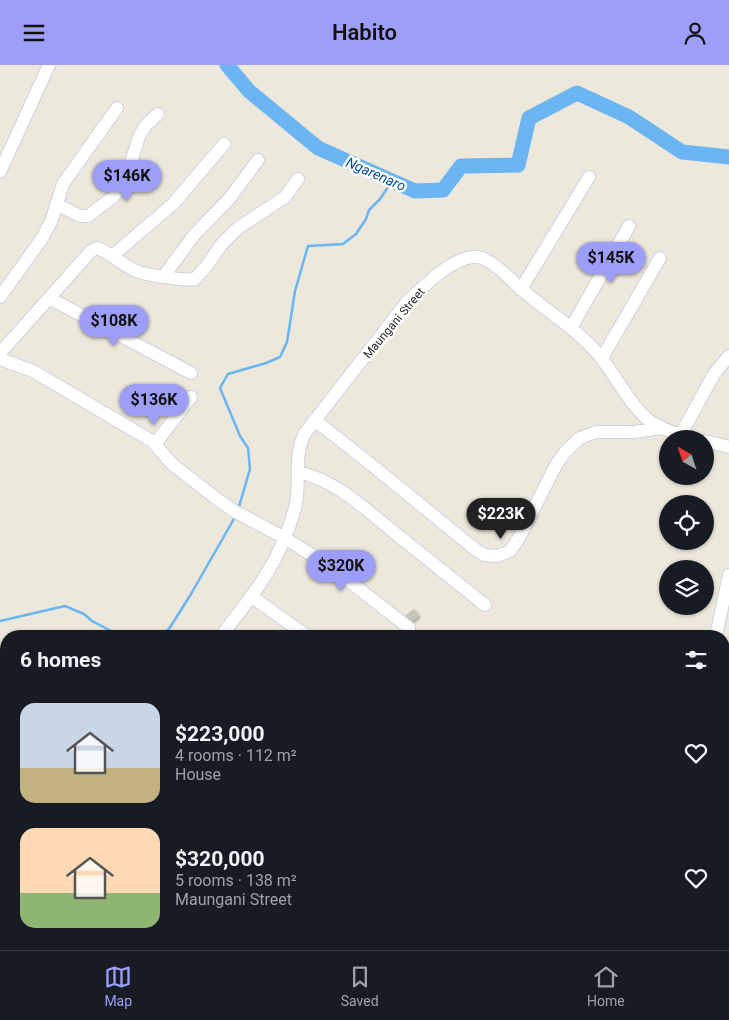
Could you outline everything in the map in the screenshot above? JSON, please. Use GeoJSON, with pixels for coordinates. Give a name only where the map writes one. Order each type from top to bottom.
{"type":"FeatureCollection","features":[{"type":"Feature","properties":{"kind":"street"},"geometry":{"type":"LineString","coordinates":[[0,172],[49,65]]}},
{"type":"Feature","properties":{"kind":"street"},"geometry":{"type":"LineString","coordinates":[[0,297],[43,237],[52,219],[63,184],[117,108]]}},
{"type":"Feature","properties":{"kind":"street"},"geometry":{"type":"LineString","coordinates":[[56,204],[80,216],[88,216],[113,197],[126,181],[139,137],[146,126],[158,114]]}},
{"type":"Feature","properties":{"kind":"street"},"geometry":{"type":"LineString","coordinates":[[112,256],[173,204],[224,144]]}},
{"type":"Feature","properties":{"kind":"street"},"geometry":{"type":"LineString","coordinates":[[164,276],[194,235],[229,199],[258,160]]}},
{"type":"Feature","properties":{"kind":"street"},"geometry":{"type":"LineString","coordinates":[[521,289],[589,177]]}},
{"type":"Feature","properties":{"kind":"street"},"geometry":{"type":"LineString","coordinates":[[0,353],[91,251],[97,248],[133,270],[145,274],[195,279],[221,245],[238,229],[285,197],[298,179]]}},
{"type":"Feature","properties":{"kind":"street"},"geometry":{"type":"LineString","coordinates":[[571,328],[629,226]]}},
{"type":"Feature","properties":{"kind":"street","name":"Maungani Street"},"geometry":{"type":"LineString","coordinates":[[229,630],[276,559],[285,538],[295,507],[298,490],[299,445],[314,420],[407,303],[435,277],[459,261],[473,256],[485,259],[571,328],[602,358],[643,415],[666,430]]}},
{"type":"Feature","properties":{"kind":"street"},"geometry":{"type":"LineString","coordinates":[[602,358],[660,258]]}},
{"type":"Feature","properties":{"kind":"street"},"geometry":{"type":"LineString","coordinates":[[49,298],[191,373]]}},
{"type":"Feature","properties":{"kind":"street"},"geometry":{"type":"LineString","coordinates":[[684,430],[714,374],[729,356]]}},
{"type":"Feature","properties":{"kind":"street"},"geometry":{"type":"LineString","coordinates":[[0,359],[33,371],[155,444],[172,464],[217,499],[234,511],[285,538],[335,569],[409,628]]}},
{"type":"Feature","properties":{"kind":"street"},"geometry":{"type":"LineString","coordinates":[[155,444],[190,397]]}},
{"type":"Feature","properties":{"kind":"street"},"geometry":{"type":"LineString","coordinates":[[314,420],[363,457],[414,501],[475,549],[484,555],[497,556],[510,551],[519,538],[556,465],[565,452],[580,438],[596,432],[634,432],[662,428]]}},
{"type":"Feature","properties":{"kind":"street"},"geometry":{"type":"LineString","coordinates":[[714,443],[729,447]]}},
{"type":"Feature","properties":{"kind":"street"},"geometry":{"type":"LineString","coordinates":[[298,472],[314,475],[329,482],[485,605]]}},
{"type":"Feature","properties":{"kind":"street"},"geometry":{"type":"LineString","coordinates":[[717,630],[729,575]]}},
{"type":"Feature","properties":{"kind":"street"},"geometry":{"type":"LineString","coordinates":[[252,597],[299,630]]}},
{"type":"Feature","properties":{"kind":"building"},"geometry":{"type":"Polygon","coordinates":[[[414,609],[419,615],[409,623],[404,617],[414,609]]]}},
{"type":"Feature","properties":{"kind":"waterway","name":"Ngarenaro"},"geometry":{"type":"LineString","coordinates":[[227,65],[249,91],[318,148],[415,191],[443,190],[461,166],[518,165],[529,118],[577,93],[629,117],[682,152],[729,157]]}},
{"type":"Feature","properties":{"kind":"waterway"},"geometry":{"type":"LineString","coordinates":[[238,510],[250,469],[248,448],[240,436],[220,388],[228,374],[280,357],[287,342],[295,291],[308,246],[343,244],[356,234],[366,219],[369,210],[380,199],[392,181]]}},
{"type":"Feature","properties":{"kind":"waterway"},"geometry":{"type":"LineString","coordinates":[[168,630],[191,594],[235,517]]}},
{"type":"Feature","properties":{"kind":"waterway"},"geometry":{"type":"LineString","coordinates":[[0,621],[65,606],[84,614],[92,621],[109,630]]}}]}
